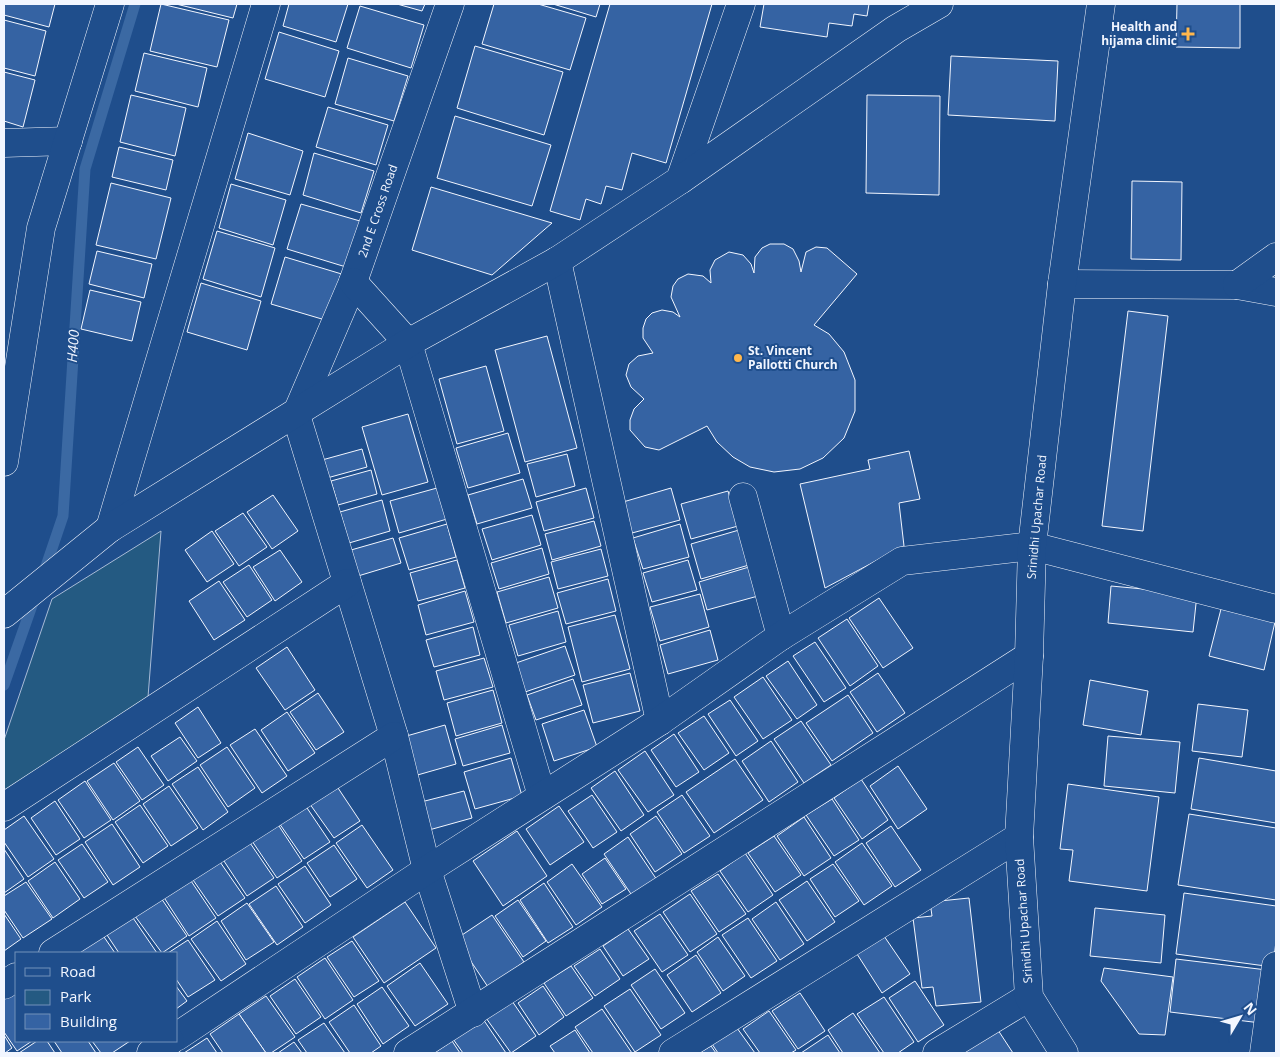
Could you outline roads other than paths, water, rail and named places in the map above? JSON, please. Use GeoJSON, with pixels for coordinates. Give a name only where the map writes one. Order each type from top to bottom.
{"type":"FeatureCollection","features":[{"type":"Feature","properties":{"kind":"street"},"geometry":{"type":"LineString","coordinates":[[4,454],[40,228],[110,4]]}},
{"type":"Feature","properties":{"kind":"street"},"geometry":{"type":"LineString","coordinates":[[110,528],[266,4]]}},
{"type":"Feature","properties":{"kind":"street","name":"2nd E Cross Road"},"geometry":{"type":"LineString","coordinates":[[296,415],[353,282],[450,4]]}},
{"type":"Feature","properties":{"kind":"street"},"geometry":{"type":"LineString","coordinates":[[680,180],[741,4]]}},
{"type":"Feature","properties":{"kind":"street"},"geometry":{"type":"LineString","coordinates":[[9,610],[110,528],[296,415],[408,343],[557,261],[680,180],[896,29],[939,4]]}},
{"type":"Feature","properties":{"kind":"street","name":"Srinidhi Upachar Road"},"geometry":{"type":"LineString","coordinates":[[1064,1053],[1029,997],[1019,837],[1030,656],[1032,546],[1062,284],[1102,4]]}},
{"type":"Feature","properties":{"kind":"street"},"geometry":{"type":"LineString","coordinates":[[4,143],[68,142]]}},
{"type":"Feature","properties":{"kind":"street"},"geometry":{"type":"LineString","coordinates":[[1237,285],[1276,257]]}},
{"type":"Feature","properties":{"kind":"street"},"geometry":{"type":"LineString","coordinates":[[557,261],[660,721]]}},
{"type":"Feature","properties":{"kind":"street"},"geometry":{"type":"LineString","coordinates":[[353,282],[408,343],[542,796]]}},
{"type":"Feature","properties":{"kind":"street"},"geometry":{"type":"LineString","coordinates":[[1062,284],[1237,285],[1276,292]]}},
{"type":"Feature","properties":{"kind":"street"},"geometry":{"type":"LineString","coordinates":[[296,415],[394,736],[427,870],[473,1012]]}},
{"type":"Feature","properties":{"kind":"street"},"geometry":{"type":"LineString","coordinates":[[743,497],[781,636]]}},
{"type":"Feature","properties":{"kind":"street"},"geometry":{"type":"LineString","coordinates":[[178,1036],[427,870],[660,721],[781,636],[902,561],[1032,546],[1276,609]]}},
{"type":"Feature","properties":{"kind":"street"},"geometry":{"type":"LineString","coordinates":[[4,807],[347,583]]}},
{"type":"Feature","properties":{"kind":"street"},"geometry":{"type":"LineString","coordinates":[[408,1053],[1030,656]]}},
{"type":"Feature","properties":{"kind":"street"},"geometry":{"type":"LineString","coordinates":[[55,952],[394,736]]}},
{"type":"Feature","properties":{"kind":"street"},"geometry":{"type":"LineString","coordinates":[[673,1053],[1019,837]]}},
{"type":"Feature","properties":{"kind":"street"},"geometry":{"type":"LineString","coordinates":[[1264,1053],[1276,966]]}},
{"type":"Feature","properties":{"kind":"street"},"geometry":{"type":"LineString","coordinates":[[4,985],[15,978]]}},
{"type":"Feature","properties":{"kind":"street"},"geometry":{"type":"LineString","coordinates":[[937,1053],[1029,997]]}},
{"type":"Feature","properties":{"kind":"street"},"geometry":{"type":"LineString","coordinates":[[151,1053],[168,1042]]}},
{"type":"Feature","properties":{"kind":"waterway","name":"H400"},"geometry":{"type":"LineString","coordinates":[[43,575],[63,516],[85,169],[135,4]]}},
{"type":"Feature","properties":{"kind":"waterway","name":"H400"},"geometry":{"type":"LineString","coordinates":[[4,685],[35,597]]}},
{"type":"Feature","properties":{"kind":"place","name":"Health and hijama clinic"},"geometry":{"type":"Point","coordinates":[1188,34]}},
{"type":"Feature","properties":{"kind":"place","name":"St. Vincent Pallotti Church"},"geometry":{"type":"Point","coordinates":[738,358]}}]}
